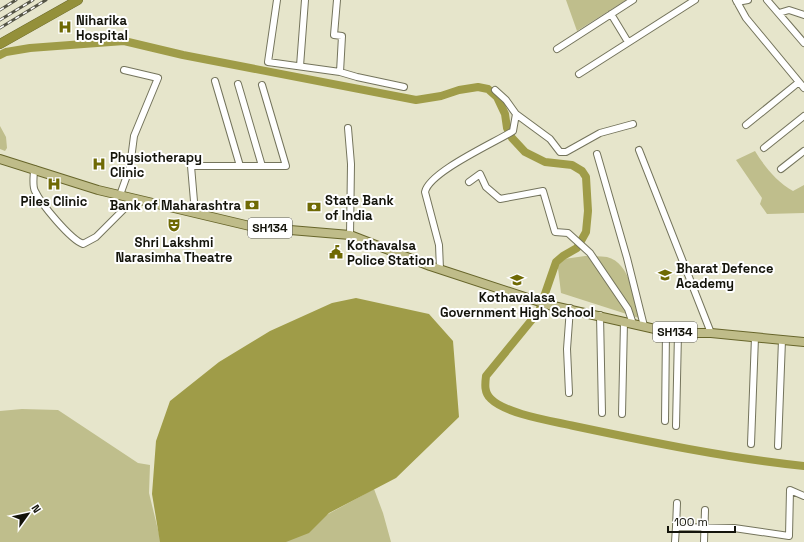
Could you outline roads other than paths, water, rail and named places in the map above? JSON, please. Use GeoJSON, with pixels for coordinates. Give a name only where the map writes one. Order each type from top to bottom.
{"type":"FeatureCollection","features":[{"type":"Feature","properties":{"kind":"highway"},"geometry":{"type":"LineString","coordinates":[[0,44],[78,0]]}},
{"type":"Feature","properties":{"kind":"main road","name":"SH134"},"geometry":{"type":"LineString","coordinates":[[0,159],[98,190],[254,227],[350,236],[440,269],[549,305],[570,308],[624,322],[678,333],[711,333],[804,342]]}},
{"type":"Feature","properties":{"kind":"street"},"geometry":{"type":"LineString","coordinates":[[277,0],[268,62],[340,72],[356,77],[404,87]]}},
{"type":"Feature","properties":{"kind":"street"},"geometry":{"type":"LineString","coordinates":[[300,66],[305,0]]}},
{"type":"Feature","properties":{"kind":"street"},"geometry":{"type":"LineString","coordinates":[[338,0],[334,35],[342,36],[340,72]]}},
{"type":"Feature","properties":{"kind":"street"},"geometry":{"type":"LineString","coordinates":[[557,49],[633,0]]}},
{"type":"Feature","properties":{"kind":"street"},"geometry":{"type":"LineString","coordinates":[[579,74],[695,0]]}},
{"type":"Feature","properties":{"kind":"street"},"geometry":{"type":"LineString","coordinates":[[746,125],[802,84],[746,18],[737,1],[748,0]]}},
{"type":"Feature","properties":{"kind":"street"},"geometry":{"type":"LineString","coordinates":[[767,0],[804,43]]}},
{"type":"Feature","properties":{"kind":"street"},"geometry":{"type":"LineString","coordinates":[[779,13],[789,10],[804,15]]}},
{"type":"Feature","properties":{"kind":"street"},"geometry":{"type":"LineString","coordinates":[[611,14],[628,42]]}},
{"type":"Feature","properties":{"kind":"street"},"geometry":{"type":"LineString","coordinates":[[120,195],[130,167],[134,136],[158,78],[124,70]]}},
{"type":"Feature","properties":{"kind":"street"},"geometry":{"type":"LineString","coordinates":[[215,81],[240,166]]}},
{"type":"Feature","properties":{"kind":"street"},"geometry":{"type":"LineString","coordinates":[[238,84],[262,166]]}},
{"type":"Feature","properties":{"kind":"street"},"geometry":{"type":"LineString","coordinates":[[195,213],[190,166],[286,166],[262,85]]}},
{"type":"Feature","properties":{"kind":"street"},"geometry":{"type":"LineString","coordinates":[[495,90],[506,100],[516,114],[550,139],[560,152],[566,152],[600,133],[633,124]]}},
{"type":"Feature","properties":{"kind":"street"},"geometry":{"type":"LineString","coordinates":[[440,269],[439,245],[425,192],[426,187],[445,169],[513,131],[516,114]]}},
{"type":"Feature","properties":{"kind":"street"},"geometry":{"type":"LineString","coordinates":[[764,148],[804,116]]}},
{"type":"Feature","properties":{"kind":"street"},"geometry":{"type":"LineString","coordinates":[[348,128],[350,164],[350,236]]}},
{"type":"Feature","properties":{"kind":"street"},"geometry":{"type":"LineString","coordinates":[[639,150],[711,333]]}},
{"type":"Feature","properties":{"kind":"street"},"geometry":{"type":"LineString","coordinates":[[781,169],[804,151]]}},
{"type":"Feature","properties":{"kind":"street"},"geometry":{"type":"LineString","coordinates":[[597,154],[627,258],[644,326]]}},
{"type":"Feature","properties":{"kind":"street"},"geometry":{"type":"LineString","coordinates":[[34,169],[34,190],[65,231],[76,242],[83,244],[96,237],[134,199]]}},
{"type":"Feature","properties":{"kind":"street"},"geometry":{"type":"LineString","coordinates":[[469,182],[480,174],[486,187],[500,199],[543,191],[555,232],[568,233],[590,253],[628,309],[633,324]]}},
{"type":"Feature","properties":{"kind":"street"},"geometry":{"type":"LineString","coordinates":[[569,393],[567,349],[570,308]]}},
{"type":"Feature","properties":{"kind":"street"},"geometry":{"type":"LineString","coordinates":[[600,315],[602,413]]}},
{"type":"Feature","properties":{"kind":"street"},"geometry":{"type":"LineString","coordinates":[[622,414],[624,322]]}},
{"type":"Feature","properties":{"kind":"street"},"geometry":{"type":"LineString","coordinates":[[665,421],[666,331]]}},
{"type":"Feature","properties":{"kind":"street"},"geometry":{"type":"LineString","coordinates":[[676,426],[678,333]]}},
{"type":"Feature","properties":{"kind":"street"},"geometry":{"type":"LineString","coordinates":[[751,444],[755,337]]}},
{"type":"Feature","properties":{"kind":"street"},"geometry":{"type":"LineString","coordinates":[[778,446],[782,340]]}},
{"type":"Feature","properties":{"kind":"street"},"geometry":{"type":"LineString","coordinates":[[676,527],[734,528],[789,539],[790,490],[804,496]]}},
{"type":"Feature","properties":{"kind":"street"},"geometry":{"type":"LineString","coordinates":[[675,542],[677,503]]}},
{"type":"Feature","properties":{"kind":"street"},"geometry":{"type":"LineString","coordinates":[[704,542],[705,510]]}},
{"type":"Feature","properties":{"kind":"waterway"},"geometry":{"type":"LineString","coordinates":[[0,55],[6,52],[30,48],[124,41],[183,55],[416,100],[441,96],[459,90],[478,87],[488,89],[497,97],[505,114],[507,128],[512,138],[525,152],[545,162],[572,165],[582,171],[586,177],[588,211],[586,232],[577,248],[556,262],[539,311],[486,376],[485,382],[489,397],[507,409],[542,419],[689,449],[746,459],[804,466]]}},
{"type":"Feature","properties":{"kind":"railway"},"geometry":{"type":"LineString","coordinates":[[0,10],[16,0]]}},
{"type":"Feature","properties":{"kind":"railway"},"geometry":{"type":"LineString","coordinates":[[0,20],[33,0]]}},
{"type":"Feature","properties":{"kind":"railway"},"geometry":{"type":"LineString","coordinates":[[0,28],[46,0]]}},
{"type":"Feature","properties":{"kind":"place","name":"Niharika Hospital"},"geometry":{"type":"Point","coordinates":[65,27]}},
{"type":"Feature","properties":{"kind":"place","name":"Physiotherapy Clinic"},"geometry":{"type":"Point","coordinates":[99,164]}},
{"type":"Feature","properties":{"kind":"place","name":"Piles Clinic"},"geometry":{"type":"Point","coordinates":[54,184]}},
{"type":"Feature","properties":{"kind":"place","name":"Bank of Maharashtra"},"geometry":{"type":"Point","coordinates":[252,205]}},
{"type":"Feature","properties":{"kind":"place","name":"State Bank of India"},"geometry":{"type":"Point","coordinates":[314,207]}},
{"type":"Feature","properties":{"kind":"place","name":"Shri Lakshmi Narasimha Theatre"},"geometry":{"type":"Point","coordinates":[174,225]}},
{"type":"Feature","properties":{"kind":"place","name":"Kothavalsa Police Station"},"geometry":{"type":"Point","coordinates":[336,252]}},
{"type":"Feature","properties":{"kind":"place","name":"Bharat Defence Academy"},"geometry":{"type":"Point","coordinates":[665,275]}},
{"type":"Feature","properties":{"kind":"place","name":"Kothavalasa Government High School"},"geometry":{"type":"Point","coordinates":[517,280]}}]}
